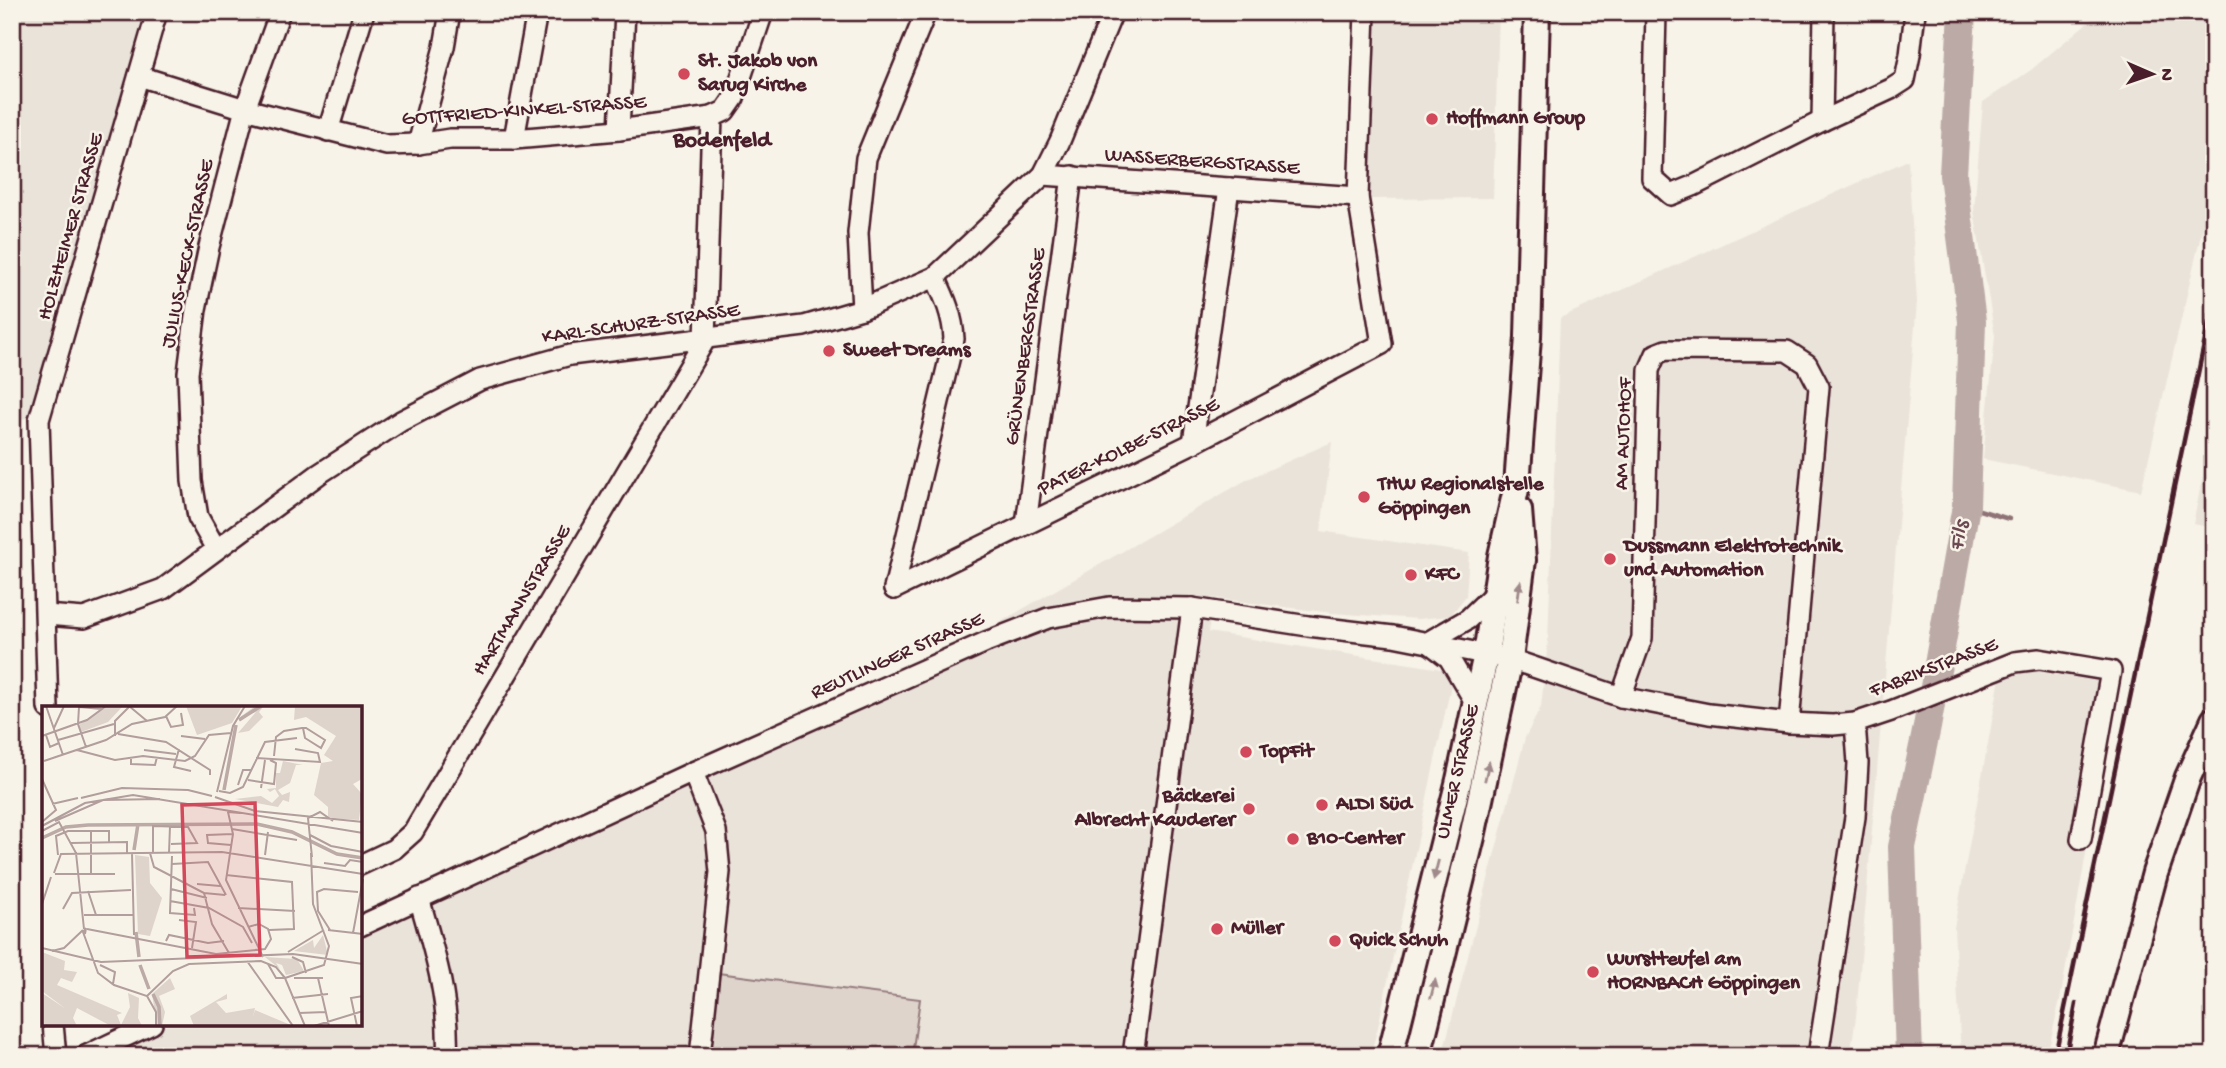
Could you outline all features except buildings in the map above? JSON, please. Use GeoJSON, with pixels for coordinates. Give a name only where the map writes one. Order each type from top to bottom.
{"type":"FeatureCollection","features":[{"type":"Feature","properties":{"kind":"main road","name":"ULMER STRASSE"},"geometry":{"type":"LineString","coordinates":[[1390,1056],[1459,780],[1486,654],[1517,485],[1528,337],[1537,12]]}},
{"type":"Feature","properties":{"kind":"main road","name":"ULMER STRASSE"},"geometry":{"type":"LineString","coordinates":[[1418,1056],[1472,838],[1510,659],[1523,560],[1517,485]]}},
{"type":"Feature","properties":{"kind":"main road"},"geometry":{"type":"LineString","coordinates":[[2106,1056],[2155,873],[2188,777],[2214,720]]}},
{"type":"Feature","properties":{"kind":"street","name":"HOLZHEIMER STRASSE"},"geometry":{"type":"LineString","coordinates":[[48,706],[39,420],[157,12]]}},
{"type":"Feature","properties":{"kind":"street","name":"JULIUS-KECK-STRASSE"},"geometry":{"type":"LineString","coordinates":[[216,549],[198,517],[194,493],[188,373],[196,309],[207,254],[245,109],[280,12]]}},
{"type":"Feature","properties":{"kind":"street"},"geometry":{"type":"LineString","coordinates":[[328,131],[363,12]]}},
{"type":"Feature","properties":{"kind":"street"},"geometry":{"type":"LineString","coordinates":[[418,144],[444,47],[450,12]]}},
{"type":"Feature","properties":{"kind":"street"},"geometry":{"type":"LineString","coordinates":[[514,139],[537,12]]}},
{"type":"Feature","properties":{"kind":"street"},"geometry":{"type":"LineString","coordinates":[[619,130],[625,12]]}},
{"type":"Feature","properties":{"kind":"street"},"geometry":{"type":"LineString","coordinates":[[705,340],[712,117],[724,111],[734,98],[763,12]]}},
{"type":"Feature","properties":{"kind":"street"},"geometry":{"type":"LineString","coordinates":[[862,309],[858,233],[866,158],[926,12]]}},
{"type":"Feature","properties":{"kind":"street","name":"KARL-SCHURZ-STRASSE"},"geometry":{"type":"LineString","coordinates":[[46,615],[84,618],[163,589],[319,474],[401,421],[480,380],[570,355],[804,326],[862,309],[935,277],[1043,175],[1114,12]]}},
{"type":"Feature","properties":{"kind":"street"},"geometry":{"type":"LineString","coordinates":[[1358,197],[1365,12]]}},
{"type":"Feature","properties":{"kind":"street"},"geometry":{"type":"LineString","coordinates":[[1656,12],[1652,178],[1671,195],[1905,80],[1916,12]]}},
{"type":"Feature","properties":{"kind":"street"},"geometry":{"type":"LineString","coordinates":[[1822,121],[1824,12]]}},
{"type":"Feature","properties":{"kind":"street","name":"GOTTFRIED-KINKEL-STRASSE"},"geometry":{"type":"LineString","coordinates":[[139,76],[245,109],[387,145],[418,144],[450,138],[514,139],[619,130],[712,117]]}},
{"type":"Feature","properties":{"kind":"street","name":"WASSERBERGSTRASSE"},"geometry":{"type":"LineString","coordinates":[[1043,175],[1358,197]]}},
{"type":"Feature","properties":{"kind":"street","name":"GRÜNENBERGSTRASSE"},"geometry":{"type":"LineString","coordinates":[[1026,524],[1072,176]]}},
{"type":"Feature","properties":{"kind":"street"},"geometry":{"type":"LineString","coordinates":[[1193,443],[1229,188]]}},
{"type":"Feature","properties":{"kind":"street","name":"PATER-KOLBE-STRASSE"},"geometry":{"type":"LineString","coordinates":[[935,277],[947,301],[954,325],[954,339],[894,589],[1193,443],[1382,344],[1358,197]]}},
{"type":"Feature","properties":{"kind":"street","name":"HARTMANNSTRASSE"},"geometry":{"type":"LineString","coordinates":[[362,864],[394,849],[413,832],[705,340]]}},
{"type":"Feature","properties":{"kind":"street","name":"AM AUTOHOF"},"geometry":{"type":"LineString","coordinates":[[1621,696],[1642,638],[1648,370],[1656,354],[1666,350],[1787,351],[1807,363],[1819,387],[1789,723]]}},
{"type":"Feature","properties":{"kind":"street"},"geometry":{"type":"LineString","coordinates":[[1475,702],[1449,657],[1429,642],[1468,619],[1496,592]]}},
{"type":"Feature","properties":{"kind":"street","name":"REUTLINGER STRASSE"},"geometry":{"type":"LineString","coordinates":[[419,898],[693,772],[1048,618],[1109,607],[1192,608],[1429,642],[1486,654]]}},
{"type":"Feature","properties":{"kind":"street"},"geometry":{"type":"LineString","coordinates":[[1133,1056],[1192,608]]}},
{"type":"Feature","properties":{"kind":"street"},"geometry":{"type":"LineString","coordinates":[[1486,654],[1510,659],[1621,696],[1709,714],[1789,723],[1855,723],[1858,762],[1855,817],[1818,1056]]}},
{"type":"Feature","properties":{"kind":"street","name":"FABRIKSTRASSE"},"geometry":{"type":"LineString","coordinates":[[1855,723],[2015,662],[2039,659],[2111,671],[2081,839]]}},
{"type":"Feature","properties":{"kind":"street"},"geometry":{"type":"LineString","coordinates":[[693,772],[716,831],[720,872],[700,1056]]}},
{"type":"Feature","properties":{"kind":"street"},"geometry":{"type":"LineString","coordinates":[[362,925],[419,898],[441,975],[447,1013],[447,1056]]}},
{"type":"Feature","properties":{"kind":"street"},"geometry":{"type":"LineString","coordinates":[[53,1026],[56,1056]]}},
{"type":"Feature","properties":{"kind":"street"},"geometry":{"type":"LineString","coordinates":[[85,1056],[148,1026]]}},
{"type":"Feature","properties":{"kind":"shaded area"},"geometry":{"type":"Polygon","coordinates":[[[12,12],[144,12],[34,419],[14,418],[12,12]]]}},
{"type":"Feature","properties":{"kind":"shaded area"},"geometry":{"type":"Polygon","coordinates":[[[1376,12],[1499,12],[1493,198],[1369,199],[1376,12]]]}},
{"type":"Feature","properties":{"kind":"shaded area"},"geometry":{"type":"Polygon","coordinates":[[[2100,12],[2214,12],[2214,179],[2141,491],[1983,459],[1995,336],[1974,211],[1983,102],[2031,70],[2100,12]]]}},
{"type":"Feature","properties":{"kind":"shaded area"},"geometry":{"type":"Polygon","coordinates":[[[1908,160],[1917,302],[1856,1017],[1850,1056],[1442,1056],[1525,738],[1541,707],[1548,641],[1560,318],[1908,160]]]}},
{"type":"Feature","properties":{"kind":"shaded area"},"geometry":{"type":"Polygon","coordinates":[[[2214,421],[2214,528],[2193,524],[2214,421]]]}},
{"type":"Feature","properties":{"kind":"shaded area"},"geometry":{"type":"Polygon","coordinates":[[[1332,442],[1321,531],[1469,553],[1466,596],[1450,616],[1418,619],[1332,613],[1213,598],[1208,632],[1454,671],[1370,1056],[85,1056],[144,1026],[362,1026],[362,918],[689,762],[976,636],[1248,479],[1332,442]]]}},
{"type":"Feature","properties":{"kind":"shaded area"},"geometry":{"type":"Polygon","coordinates":[[[2033,671],[2116,684],[2061,995],[2047,1056],[1961,1056],[1954,928],[2000,678],[2033,671]]]}},
{"type":"Feature","properties":{"kind":"shaded area"},"geometry":{"type":"Polygon","coordinates":[[[718,973],[920,999],[912,1056],[707,1056],[718,973]]]}},
{"type":"Feature","properties":{"kind":"waterway","name":"Fils"},"geometry":{"type":"LineString","coordinates":[[1909,1056],[1902,847],[1927,727],[1966,506],[1972,321],[1953,175],[1962,12]]}},
{"type":"Feature","properties":{"kind":"waterway"},"geometry":{"type":"LineString","coordinates":[[1966,506],[2009,519]]}},
{"type":"Feature","properties":{"kind":"railway"},"geometry":{"type":"LineString","coordinates":[[2055,1056],[2214,297]]}},
{"type":"Feature","properties":{"kind":"railway"},"geometry":{"type":"LineString","coordinates":[[2066,1056],[2076,1004]]}},
{"type":"Feature","properties":{"kind":"place","name":"St. Jakob von Sarug Kirche"},"geometry":{"type":"Point","coordinates":[684,74]}},
{"type":"Feature","properties":{"kind":"place","name":"Hoffmann Group"},"geometry":{"type":"Point","coordinates":[1432,119]}},
{"type":"Feature","properties":{"kind":"place","name":"Sweet Dreams"},"geometry":{"type":"Point","coordinates":[829,351]}},
{"type":"Feature","properties":{"kind":"place","name":"THW Regionalstelle Göppingen"},"geometry":{"type":"Point","coordinates":[1364,497]}},
{"type":"Feature","properties":{"kind":"place","name":"Dussmann Elektrotechnik und Automation"},"geometry":{"type":"Point","coordinates":[1610,559]}},
{"type":"Feature","properties":{"kind":"place","name":"KFC"},"geometry":{"type":"Point","coordinates":[1411,575]}},
{"type":"Feature","properties":{"kind":"place","name":"TopFit"},"geometry":{"type":"Point","coordinates":[1246,752]}},
{"type":"Feature","properties":{"kind":"place","name":"ALDI Süd"},"geometry":{"type":"Point","coordinates":[1322,805]}},
{"type":"Feature","properties":{"kind":"place","name":"Bäckerei Albrecht Kauderer"},"geometry":{"type":"Point","coordinates":[1249,809]}},
{"type":"Feature","properties":{"kind":"place","name":"B10-Center"},"geometry":{"type":"Point","coordinates":[1293,839]}},
{"type":"Feature","properties":{"kind":"place","name":"Müller"},"geometry":{"type":"Point","coordinates":[1217,929]}},
{"type":"Feature","properties":{"kind":"place","name":"Quick Schuh"},"geometry":{"type":"Point","coordinates":[1335,941]}},
{"type":"Feature","properties":{"kind":"place","name":"Wurstteufel am HORNBACH Göppingen"},"geometry":{"type":"Point","coordinates":[1593,972]}},
{"type":"Feature","properties":{"kind":"district","name":"Bodenfeld"},"geometry":{"type":"Point","coordinates":[722,141]}}]}
